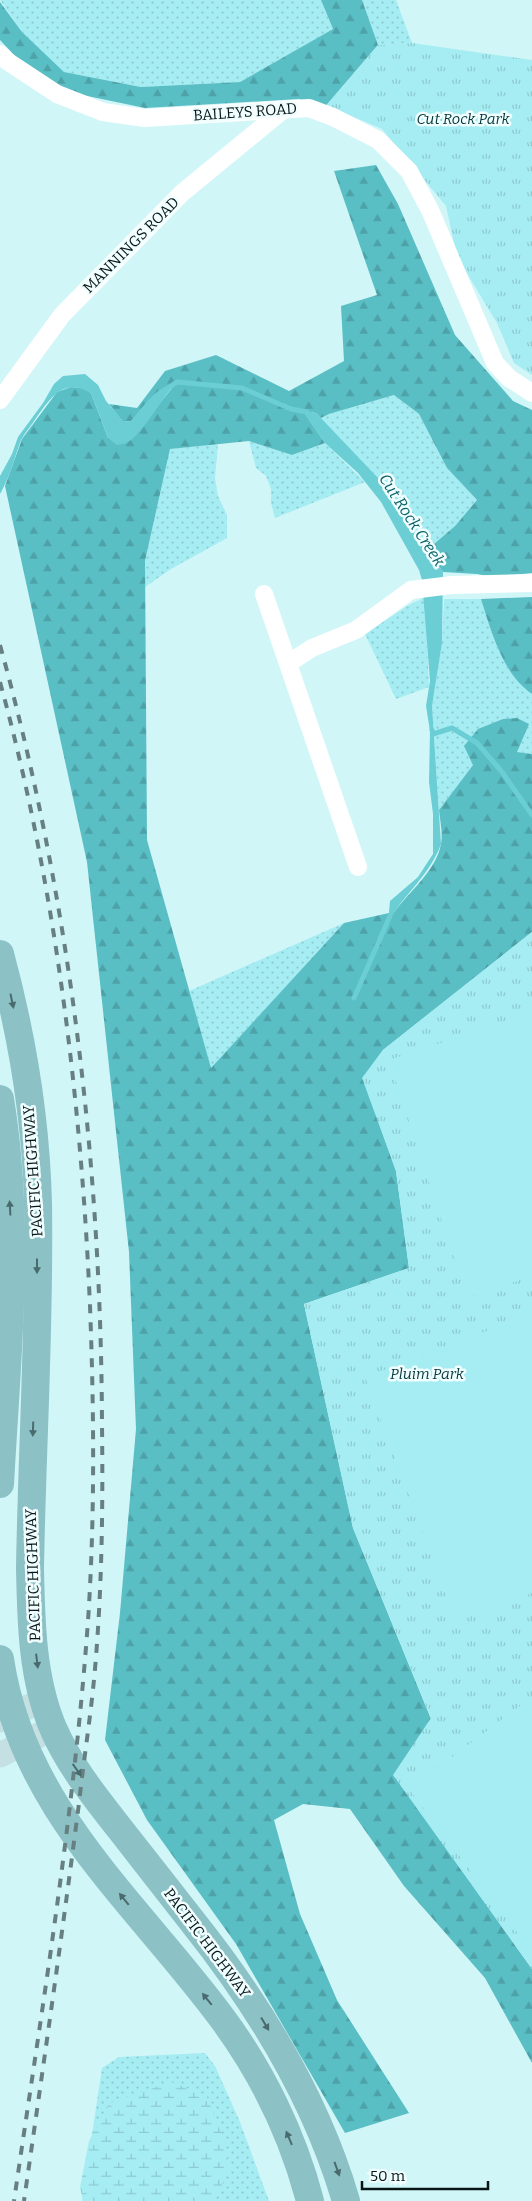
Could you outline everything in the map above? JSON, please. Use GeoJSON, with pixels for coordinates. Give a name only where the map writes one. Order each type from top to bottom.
{"type":"FeatureCollection","features":[{"type":"Feature","properties":{"kind":"main road","name":"PACIFIC HIGHWAY"},"geometry":{"type":"LineString","coordinates":[[0,954],[10,992],[24,1065],[34,1135],[38,1203],[30,1568],[31,1616],[43,1700],[53,1728],[69,1759],[104,1809],[226,1965],[257,2011],[311,2105],[327,2144],[346,2201]]}},
{"type":"Feature","properties":{"kind":"main road","name":"PACIFIC HIGHWAY"},"geometry":{"type":"LineString","coordinates":[[0,1099],[8,1159],[12,1277],[0,1484]]}},
{"type":"Feature","properties":{"kind":"main road"},"geometry":{"type":"LineString","coordinates":[[0,1659],[11,1749],[37,1774],[81,1844],[222,2018],[248,2056],[290,2138],[302,2170],[310,2201]]}},
{"type":"Feature","properties":{"kind":"main road"},"geometry":{"type":"LineString","coordinates":[[6,1718],[43,1700]]}},
{"type":"Feature","properties":{"kind":"main road"},"geometry":{"type":"LineString","coordinates":[[11,1749],[53,1728]]}},
{"type":"Feature","properties":{"kind":"street","name":"BAILEYS ROAD"},"geometry":{"type":"LineString","coordinates":[[0,54],[7,61],[57,94],[103,112],[145,118],[309,108],[333,117],[378,140],[410,171],[430,210],[495,363],[509,378],[532,393]]}},
{"type":"Feature","properties":{"kind":"street","name":"MANNINGS ROAD"},"geometry":{"type":"LineString","coordinates":[[0,400],[62,315],[182,193],[283,110]]}},
{"type":"Feature","properties":{"kind":"street"},"geometry":{"type":"LineString","coordinates":[[289,663],[312,648],[356,630],[411,590],[452,585],[532,583]]}},
{"type":"Feature","properties":{"kind":"street"},"geometry":{"type":"LineString","coordinates":[[264,594],[358,867]]}},
{"type":"Feature","properties":{"kind":"green space"},"geometry":{"type":"Polygon","coordinates":[[[0,0],[321,0],[333,29],[240,82],[141,87],[64,72],[22,32],[0,0]]]}},
{"type":"Feature","properties":{"kind":"green space"},"geometry":{"type":"Polygon","coordinates":[[[321,0],[362,0],[378,45],[324,108],[299,99],[145,108],[68,92],[17,58],[0,40],[0,2],[22,32],[64,72],[141,87],[240,82],[333,29],[321,0]]]}},
{"type":"Feature","properties":{"kind":"green space"},"geometry":{"type":"Polygon","coordinates":[[[362,0],[396,0],[412,43],[378,45],[362,0]]]}},
{"type":"Feature","properties":{"kind":"green space","name":"Cut Rock Park"},"geometry":{"type":"Polygon","coordinates":[[[412,43],[532,60],[532,375],[514,363],[497,323],[457,257],[446,206],[382,129],[335,109],[324,108],[378,45],[412,43]]]}},
{"type":"Feature","properties":{"kind":"green space"},"geometry":{"type":"Polygon","coordinates":[[[376,165],[398,204],[455,335],[513,401],[532,410],[532,573],[492,577],[443,572],[427,550],[455,526],[477,500],[447,468],[419,414],[394,395],[321,418],[316,413],[303,411],[325,443],[292,455],[249,441],[170,449],[145,561],[147,840],[211,1068],[344,923],[389,913],[389,920],[426,874],[438,855],[441,844],[442,831],[439,810],[473,765],[464,746],[478,729],[503,719],[517,718],[529,724],[517,752],[532,754],[532,932],[383,1050],[363,1078],[396,1171],[409,1268],[304,1304],[353,1528],[431,1719],[394,1775],[532,1969],[532,2063],[485,1978],[404,1886],[350,1809],[303,1804],[274,1820],[300,1914],[337,2000],[409,2113],[345,2133],[236,1944],[147,1820],[105,1740],[120,1613],[136,1429],[129,1252],[87,862],[5,486],[22,439],[57,392],[71,387],[83,388],[91,393],[108,438],[153,412],[176,383],[131,421],[123,422],[109,404],[137,408],[165,371],[216,355],[289,391],[344,361],[341,306],[377,295],[334,171],[376,165]]]}},
{"type":"Feature","properties":{"kind":"green space"},"geometry":{"type":"Polygon","coordinates":[[[394,395],[419,414],[447,468],[477,500],[455,526],[427,550],[379,479],[321,418],[394,395]]]}},
{"type":"Feature","properties":{"kind":"green space"},"geometry":{"type":"Polygon","coordinates":[[[249,441],[292,455],[325,443],[365,482],[275,518],[271,503],[271,489],[266,476],[256,468],[249,441]]]}},
{"type":"Feature","properties":{"kind":"green space"},"geometry":{"type":"Polygon","coordinates":[[[218,444],[215,478],[218,496],[227,515],[227,538],[171,569],[145,587],[145,561],[170,449],[218,444]]]}},
{"type":"Feature","properties":{"kind":"green space"},"geometry":{"type":"Polygon","coordinates":[[[425,597],[429,687],[396,699],[365,634],[407,606],[425,597]]]}},
{"type":"Feature","properties":{"kind":"green space"},"geometry":{"type":"Polygon","coordinates":[[[532,597],[532,694],[513,676],[499,651],[481,599],[532,597]]]}},
{"type":"Feature","properties":{"kind":"green space"},"geometry":{"type":"Polygon","coordinates":[[[444,599],[481,599],[499,651],[513,676],[532,694],[532,754],[517,752],[473,765],[439,810],[432,706],[442,643],[444,599]]]}},
{"type":"Feature","properties":{"kind":"green space"},"geometry":{"type":"Polygon","coordinates":[[[344,923],[211,1069],[189,991],[344,923]]]}},
{"type":"Feature","properties":{"kind":"green space","name":"Pluim Park"},"geometry":{"type":"Polygon","coordinates":[[[532,932],[532,1969],[393,1775],[431,1718],[353,1528],[304,1304],[409,1268],[396,1171],[362,1078],[383,1050],[532,932]]]}},
{"type":"Feature","properties":{"kind":"green space"},"geometry":{"type":"Polygon","coordinates":[[[532,1013],[532,1276],[467,1298],[389,1060],[532,1013]]]}},
{"type":"Feature","properties":{"kind":"green space"},"geometry":{"type":"Polygon","coordinates":[[[532,1314],[532,1593],[456,1622],[365,1377],[532,1314]]]}},
{"type":"Feature","properties":{"kind":"green space"},"geometry":{"type":"Polygon","coordinates":[[[532,1697],[532,1952],[409,1789],[532,1697]]]}},
{"type":"Feature","properties":{"kind":"green space"},"geometry":{"type":"Polygon","coordinates":[[[205,2053],[215,2066],[240,2122],[269,2201],[82,2201],[102,2068],[119,2057],[205,2053]]]}},
{"type":"Feature","properties":{"kind":"green space"},"geometry":{"type":"Polygon","coordinates":[[[171,2082],[206,2095],[221,2131],[230,2166],[215,2201],[83,2201],[80,2187],[89,2141],[110,2103],[171,2082]]]}},
{"type":"Feature","properties":{"kind":"shaded area"},"geometry":{"type":"Polygon","coordinates":[[[85,374],[98,385],[106,401],[124,422],[131,421],[156,392],[177,382],[140,432],[127,443],[117,445],[108,438],[91,393],[73,387],[59,392],[47,403],[21,440],[0,494],[0,476],[12,454],[18,437],[43,403],[54,384],[63,376],[85,374]]]}},
{"type":"Feature","properties":{"kind":"shaded area"},"geometry":{"type":"Polygon","coordinates":[[[302,410],[316,413],[379,479],[443,572],[442,643],[432,706],[441,844],[424,875],[401,902],[388,922],[390,901],[418,877],[433,854],[433,814],[429,782],[430,731],[426,706],[430,681],[422,580],[419,570],[381,502],[358,473],[325,443],[302,410]]]}},
{"type":"Feature","properties":{"kind":"waterway","name":"Cut Rock Creek"},"geometry":{"type":"LineString","coordinates":[[171,386],[177,382],[242,388],[291,409],[307,412]]}},
{"type":"Feature","properties":{"kind":"waterway","name":"Cut Rock Creek"},"geometry":{"type":"LineString","coordinates":[[432,730],[433,734],[452,728],[477,743],[502,772],[532,815]]}},
{"type":"Feature","properties":{"kind":"waterway"},"geometry":{"type":"LineString","coordinates":[[354,998],[390,916]]}},
{"type":"Feature","properties":{"kind":"railway"},"geometry":{"type":"LineString","coordinates":[[0,645],[24,740],[45,837],[63,934],[77,1032],[88,1130],[95,1228],[102,1425],[101,1578],[93,1686],[66,1903],[24,2201]]}},
{"type":"Feature","properties":{"kind":"railway"},"geometry":{"type":"LineString","coordinates":[[0,682],[36,835],[62,991],[72,1070],[86,1228],[93,1424],[90,1582],[82,1694],[66,1839],[14,2201]]}}]}
